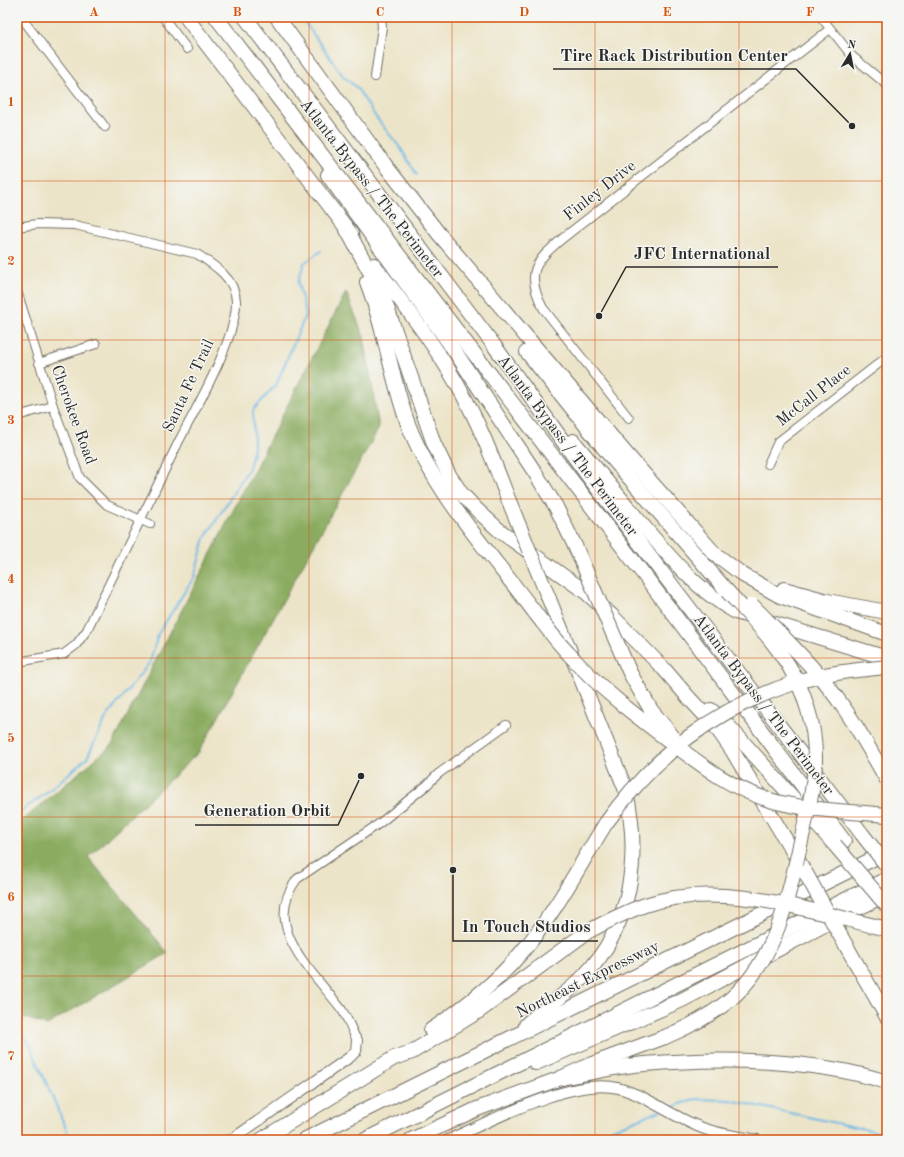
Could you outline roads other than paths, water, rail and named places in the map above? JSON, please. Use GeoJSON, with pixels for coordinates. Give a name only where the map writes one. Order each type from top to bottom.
{"type":"FeatureCollection","features":[{"type":"Feature","properties":{"kind":"highway"},"geometry":{"type":"LineString","coordinates":[[178,17],[205,41]]}},
{"type":"Feature","properties":{"kind":"highway"},"geometry":{"type":"LineString","coordinates":[[186,17],[345,226],[430,341],[462,393],[482,433],[625,788],[631,812],[634,836],[633,862],[630,888],[619,922],[600,957],[580,980],[566,993],[539,1013],[516,1034]]}},
{"type":"Feature","properties":{"kind":"highway","name":"Atlanta Bypass / The Perimeter"},"geometry":{"type":"LineString","coordinates":[[216,17],[648,580],[839,843],[887,899]]}},
{"type":"Feature","properties":{"kind":"highway","name":"Atlanta Bypass / The Perimeter"},"geometry":{"type":"LineString","coordinates":[[245,17],[493,344],[590,479],[887,866]]}},
{"type":"Feature","properties":{"kind":"highway"},"geometry":{"type":"LineString","coordinates":[[269,17],[334,95]]}},
{"type":"Feature","properties":{"kind":"highway"},"geometry":{"type":"LineString","coordinates":[[277,17],[385,165],[439,234],[497,314],[607,452],[732,589],[812,667],[846,711],[887,780]]}},
{"type":"Feature","properties":{"kind":"highway"},"geometry":{"type":"LineString","coordinates":[[282,102],[338,190],[452,347],[536,474],[556,507],[576,548],[630,673],[651,710],[687,755]]}},
{"type":"Feature","properties":{"kind":"highway"},"geometry":{"type":"LineString","coordinates":[[322,196],[347,239],[371,293],[396,386],[408,424],[419,448],[450,501],[563,648],[585,671],[640,719],[687,755],[730,784],[773,801],[800,806],[887,815]]}},
{"type":"Feature","properties":{"kind":"highway"},"geometry":{"type":"LineString","coordinates":[[345,226],[383,296],[434,444],[449,475],[461,493],[478,511],[500,530],[587,593],[664,669],[725,722],[839,843],[887,906]]}},
{"type":"Feature","properties":{"kind":"highway"},"geometry":{"type":"LineString","coordinates":[[439,234],[628,456],[714,553],[759,586],[808,608],[887,634]]}},
{"type":"Feature","properties":{"kind":"highway"},"geometry":{"type":"LineString","coordinates":[[493,344],[672,560],[702,590],[736,612],[887,658]]}},
{"type":"Feature","properties":{"kind":"highway"},"geometry":{"type":"LineString","coordinates":[[689,524],[720,551],[750,573],[789,591],[887,612]]}},
{"type":"Feature","properties":{"kind":"highway"},"geometry":{"type":"LineString","coordinates":[[411,1140],[476,1109],[561,1078],[592,1064],[666,1037],[695,1024],[717,1010],[738,993],[752,975],[768,949],[780,924],[814,782],[815,757],[813,732],[804,695],[794,674],[777,647],[732,589]]}},
{"type":"Feature","properties":{"kind":"highway"},"geometry":{"type":"LineString","coordinates":[[394,1058],[405,1047],[468,1005],[521,953],[539,930],[606,823],[626,795],[649,770],[679,743],[714,718],[754,698],[795,682],[820,676],[887,666]]}},
{"type":"Feature","properties":{"kind":"highway"},"geometry":{"type":"LineString","coordinates":[[664,669],[688,698],[716,727],[732,750],[805,872],[887,1017]]}},
{"type":"Feature","properties":{"kind":"highway","name":"Northeast Expressway"},"geometry":{"type":"LineString","coordinates":[[304,1140],[887,852]]}},
{"type":"Feature","properties":{"kind":"highway"},"geometry":{"type":"LineString","coordinates":[[365,1140],[887,879]]}},
{"type":"Feature","properties":{"kind":"highway"},"geometry":{"type":"LineString","coordinates":[[504,1070],[542,1061],[682,1000],[826,924],[887,894]]}},
{"type":"Feature","properties":{"kind":"highway"},"geometry":{"type":"LineString","coordinates":[[261,1140],[394,1058],[412,1052],[479,1011],[587,932],[612,918],[646,904],[682,897],[717,895],[767,901],[887,929]]}},
{"type":"Feature","properties":{"kind":"highway"},"geometry":{"type":"LineString","coordinates":[[561,1078],[645,1064],[705,1060],[771,1062],[834,1069],[886,1081]]}},
{"type":"Feature","properties":{"kind":"street"},"geometry":{"type":"LineString","coordinates":[[21,17],[105,127]]}},
{"type":"Feature","properties":{"kind":"street"},"geometry":{"type":"LineString","coordinates":[[162,17],[187,49]]}},
{"type":"Feature","properties":{"kind":"street"},"geometry":{"type":"LineString","coordinates":[[375,77],[382,27],[381,17]]}},
{"type":"Feature","properties":{"kind":"street"},"geometry":{"type":"LineString","coordinates":[[821,17],[852,56],[887,85]]}},
{"type":"Feature","properties":{"kind":"street","name":"Finley Drive"},"geometry":{"type":"LineString","coordinates":[[629,418],[543,308],[534,291],[535,274],[538,261],[563,238],[830,29]]}},
{"type":"Feature","properties":{"kind":"street","name":"Santa Fe Trail"},"geometry":{"type":"LineString","coordinates":[[17,227],[38,224],[75,225],[197,254],[212,264],[233,287],[236,300],[235,315],[230,334],[210,380],[87,630],[76,645],[64,654],[17,662]]}},
{"type":"Feature","properties":{"kind":"street","name":"Cherokee Road"},"geometry":{"type":"LineString","coordinates":[[17,291],[53,406],[80,478],[107,505],[150,524]]}},
{"type":"Feature","properties":{"kind":"street"},"geometry":{"type":"LineString","coordinates":[[40,363],[96,344]]}},
{"type":"Feature","properties":{"kind":"street","name":"McCall Place"},"geometry":{"type":"LineString","coordinates":[[768,464],[778,442],[887,357]]}},
{"type":"Feature","properties":{"kind":"street"},"geometry":{"type":"LineString","coordinates":[[17,416],[53,406]]}},
{"type":"Feature","properties":{"kind":"street"},"geometry":{"type":"LineString","coordinates":[[231,1140],[350,1057],[356,1051],[357,1040],[343,1012],[302,960],[289,937],[284,915],[285,899],[290,889],[297,879],[380,823],[427,785],[438,774],[506,725]]}},
{"type":"Feature","properties":{"kind":"street"},"geometry":{"type":"LineString","coordinates":[[448,1140],[517,1109],[556,1095],[589,1086],[619,1088],[651,1102],[702,1128],[757,1140]]}},
{"type":"Feature","properties":{"kind":"waterway"},"geometry":{"type":"LineString","coordinates":[[301,17],[343,76],[357,88],[375,116],[401,149],[417,175]]}},
{"type":"Feature","properties":{"kind":"waterway"},"geometry":{"type":"LineString","coordinates":[[17,814],[45,794],[87,758],[106,718],[150,662],[158,634],[194,577],[205,538],[249,468],[254,447],[253,410],[276,385],[306,314],[298,283],[304,263],[321,251]]}},
{"type":"Feature","properties":{"kind":"waterway"},"geometry":{"type":"LineString","coordinates":[[17,1029],[29,1043],[71,1140]]}},
{"type":"Feature","properties":{"kind":"waterway"},"geometry":{"type":"LineString","coordinates":[[670,1108],[694,1099],[730,1100],[887,1134]]}},
{"type":"Feature","properties":{"kind":"waterway"},"geometry":{"type":"LineString","coordinates":[[583,1140],[660,1111]]}},
{"type":"Feature","properties":{"kind":"place","name":"Tire Rack Distribution Center"},"geometry":{"type":"Point","coordinates":[852,126]}},
{"type":"Feature","properties":{"kind":"place","name":"JFC International"},"geometry":{"type":"Point","coordinates":[599,316]}},
{"type":"Feature","properties":{"kind":"place","name":"Generation Orbit"},"geometry":{"type":"Point","coordinates":[361,776]}},
{"type":"Feature","properties":{"kind":"place","name":"In Touch Studios"},"geometry":{"type":"Point","coordinates":[453,870]}}]}
